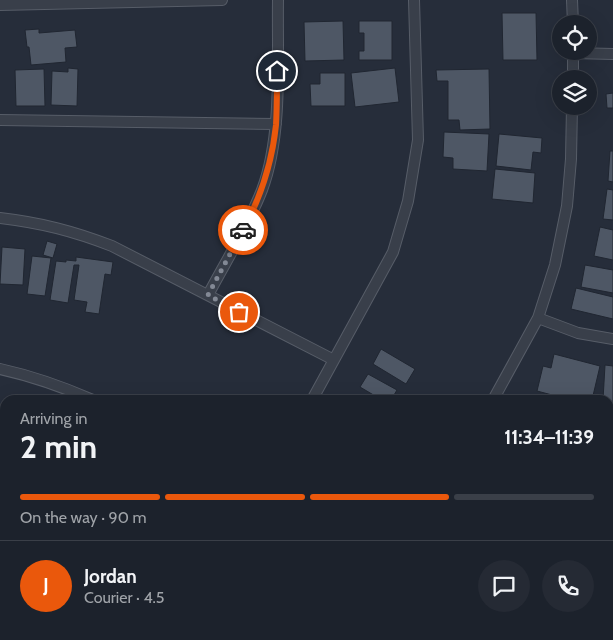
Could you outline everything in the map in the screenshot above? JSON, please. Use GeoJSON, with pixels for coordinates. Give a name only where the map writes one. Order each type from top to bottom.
{"type":"FeatureCollection","features":[{"type":"Feature","properties":{"kind":"street"},"geometry":{"type":"LineString","coordinates":[[0,5],[222,0]]}},
{"type":"Feature","properties":{"kind":"street"},"geometry":{"type":"LineString","coordinates":[[208,295],[254,209],[270,160],[276,124],[278,0]]}},
{"type":"Feature","properties":{"kind":"street"},"geometry":{"type":"LineString","coordinates":[[315,395],[393,252],[408,201],[418,140],[414,0]]}},
{"type":"Feature","properties":{"kind":"street"},"geometry":{"type":"LineString","coordinates":[[572,0],[573,15]]}},
{"type":"Feature","properties":{"kind":"street"},"geometry":{"type":"LineString","coordinates":[[597,53],[613,54]]}},
{"type":"Feature","properties":{"kind":"street"},"geometry":{"type":"LineString","coordinates":[[496,395],[538,318],[555,265],[567,206],[571,159],[572,115]]}},
{"type":"Feature","properties":{"kind":"street"},"geometry":{"type":"LineString","coordinates":[[0,120],[276,124]]}},
{"type":"Feature","properties":{"kind":"street"},"geometry":{"type":"LineString","coordinates":[[0,218],[78,232],[112,246],[334,360]]}},
{"type":"Feature","properties":{"kind":"street"},"geometry":{"type":"LineString","coordinates":[[538,318],[578,333],[613,339]]}},
{"type":"Feature","properties":{"kind":"street"},"geometry":{"type":"LineString","coordinates":[[0,369],[64,387],[82,395]]}},
{"type":"Feature","properties":{"kind":"building"},"geometry":{"type":"Polygon","coordinates":[[[502,13],[536,13],[537,60],[503,60],[502,13]]]}},
{"type":"Feature","properties":{"kind":"building"},"geometry":{"type":"Polygon","coordinates":[[[343,21],[344,60],[305,61],[304,22],[343,21]]]}},
{"type":"Feature","properties":{"kind":"building"},"geometry":{"type":"Polygon","coordinates":[[[359,21],[392,21],[392,60],[359,60],[359,51],[364,51],[364,33],[359,33],[359,21]]]}},
{"type":"Feature","properties":{"kind":"building"},"geometry":{"type":"Polygon","coordinates":[[[39,29],[39,33],[75,30],[77,47],[65,48],[66,62],[31,65],[25,30],[39,29]]]}},
{"type":"Feature","properties":{"kind":"building"},"geometry":{"type":"Polygon","coordinates":[[[68,68],[78,69],[77,106],[51,105],[52,71],[68,72],[68,68]]]}},
{"type":"Feature","properties":{"kind":"building"},"geometry":{"type":"Polygon","coordinates":[[[395,68],[399,102],[355,107],[351,73],[395,68]]]}},
{"type":"Feature","properties":{"kind":"building"},"geometry":{"type":"Polygon","coordinates":[[[44,69],[45,106],[16,106],[15,70],[44,69]]]}},
{"type":"Feature","properties":{"kind":"building"},"geometry":{"type":"Polygon","coordinates":[[[489,69],[490,129],[460,130],[459,120],[448,120],[448,81],[437,81],[436,70],[489,69]]]}},
{"type":"Feature","properties":{"kind":"building"},"geometry":{"type":"Polygon","coordinates":[[[320,73],[345,73],[345,106],[311,106],[310,84],[320,84],[320,73]]]}},
{"type":"Feature","properties":{"kind":"building"},"geometry":{"type":"Polygon","coordinates":[[[613,93],[613,108],[607,108],[606,94],[613,93]]]}},
{"type":"Feature","properties":{"kind":"building"},"geometry":{"type":"Polygon","coordinates":[[[444,132],[489,134],[487,171],[453,169],[453,158],[443,157],[444,132]]]}},
{"type":"Feature","properties":{"kind":"building"},"geometry":{"type":"Polygon","coordinates":[[[499,134],[542,138],[541,153],[533,152],[531,170],[496,166],[499,134]]]}},
{"type":"Feature","properties":{"kind":"building"},"geometry":{"type":"Polygon","coordinates":[[[610,151],[613,151],[613,182],[608,181],[610,151]]]}},
{"type":"Feature","properties":{"kind":"building"},"geometry":{"type":"Polygon","coordinates":[[[495,169],[535,173],[533,203],[492,199],[495,169]]]}},
{"type":"Feature","properties":{"kind":"building"},"geometry":{"type":"Polygon","coordinates":[[[607,189],[613,190],[613,220],[603,219],[607,189]]]}},
{"type":"Feature","properties":{"kind":"building"},"geometry":{"type":"Polygon","coordinates":[[[600,227],[613,230],[613,260],[594,256],[600,227]]]}},
{"type":"Feature","properties":{"kind":"building"},"geometry":{"type":"Polygon","coordinates":[[[47,241],[57,244],[53,258],[43,255],[47,241]]]}},
{"type":"Feature","properties":{"kind":"building"},"geometry":{"type":"Polygon","coordinates":[[[2,247],[25,249],[23,285],[0,284],[2,247]]]}},
{"type":"Feature","properties":{"kind":"building"},"geometry":{"type":"Polygon","coordinates":[[[32,256],[51,258],[45,296],[27,294],[32,256]]]}},
{"type":"Feature","properties":{"kind":"building"},"geometry":{"type":"Polygon","coordinates":[[[76,257],[113,262],[111,275],[105,274],[99,314],[85,312],[87,302],[74,300],[79,265],[74,265],[68,303],[50,300],[56,261],[76,261],[76,257]]]}},
{"type":"Feature","properties":{"kind":"building"},"geometry":{"type":"Polygon","coordinates":[[[585,265],[613,270],[613,293],[581,287],[585,265]]]}},
{"type":"Feature","properties":{"kind":"building"},"geometry":{"type":"Polygon","coordinates":[[[576,288],[613,297],[613,319],[571,309],[576,288]]]}},
{"type":"Feature","properties":{"kind":"building"},"geometry":{"type":"Polygon","coordinates":[[[381,349],[415,369],[406,384],[373,364],[381,349]]]}},
{"type":"Feature","properties":{"kind":"building"},"geometry":{"type":"Polygon","coordinates":[[[554,354],[600,366],[593,395],[552,395],[537,391],[543,366],[551,368],[554,354]]]}},
{"type":"Feature","properties":{"kind":"building"},"geometry":{"type":"Polygon","coordinates":[[[605,365],[613,366],[613,395],[603,395],[605,365]]]}},
{"type":"Feature","properties":{"kind":"building"},"geometry":{"type":"Polygon","coordinates":[[[368,374],[397,390],[394,395],[374,395],[360,387],[368,374]]]}},
{"type":"Feature","properties":{"kind":"way so far"},"geometry":{"type":"LineString","coordinates":[[239,312],[208,295],[243,230]]}},
{"type":"Feature","properties":{"kind":"route"},"geometry":{"type":"LineString","coordinates":[[243,230],[262,189],[271,157],[276,124],[277,71]]}}]}
